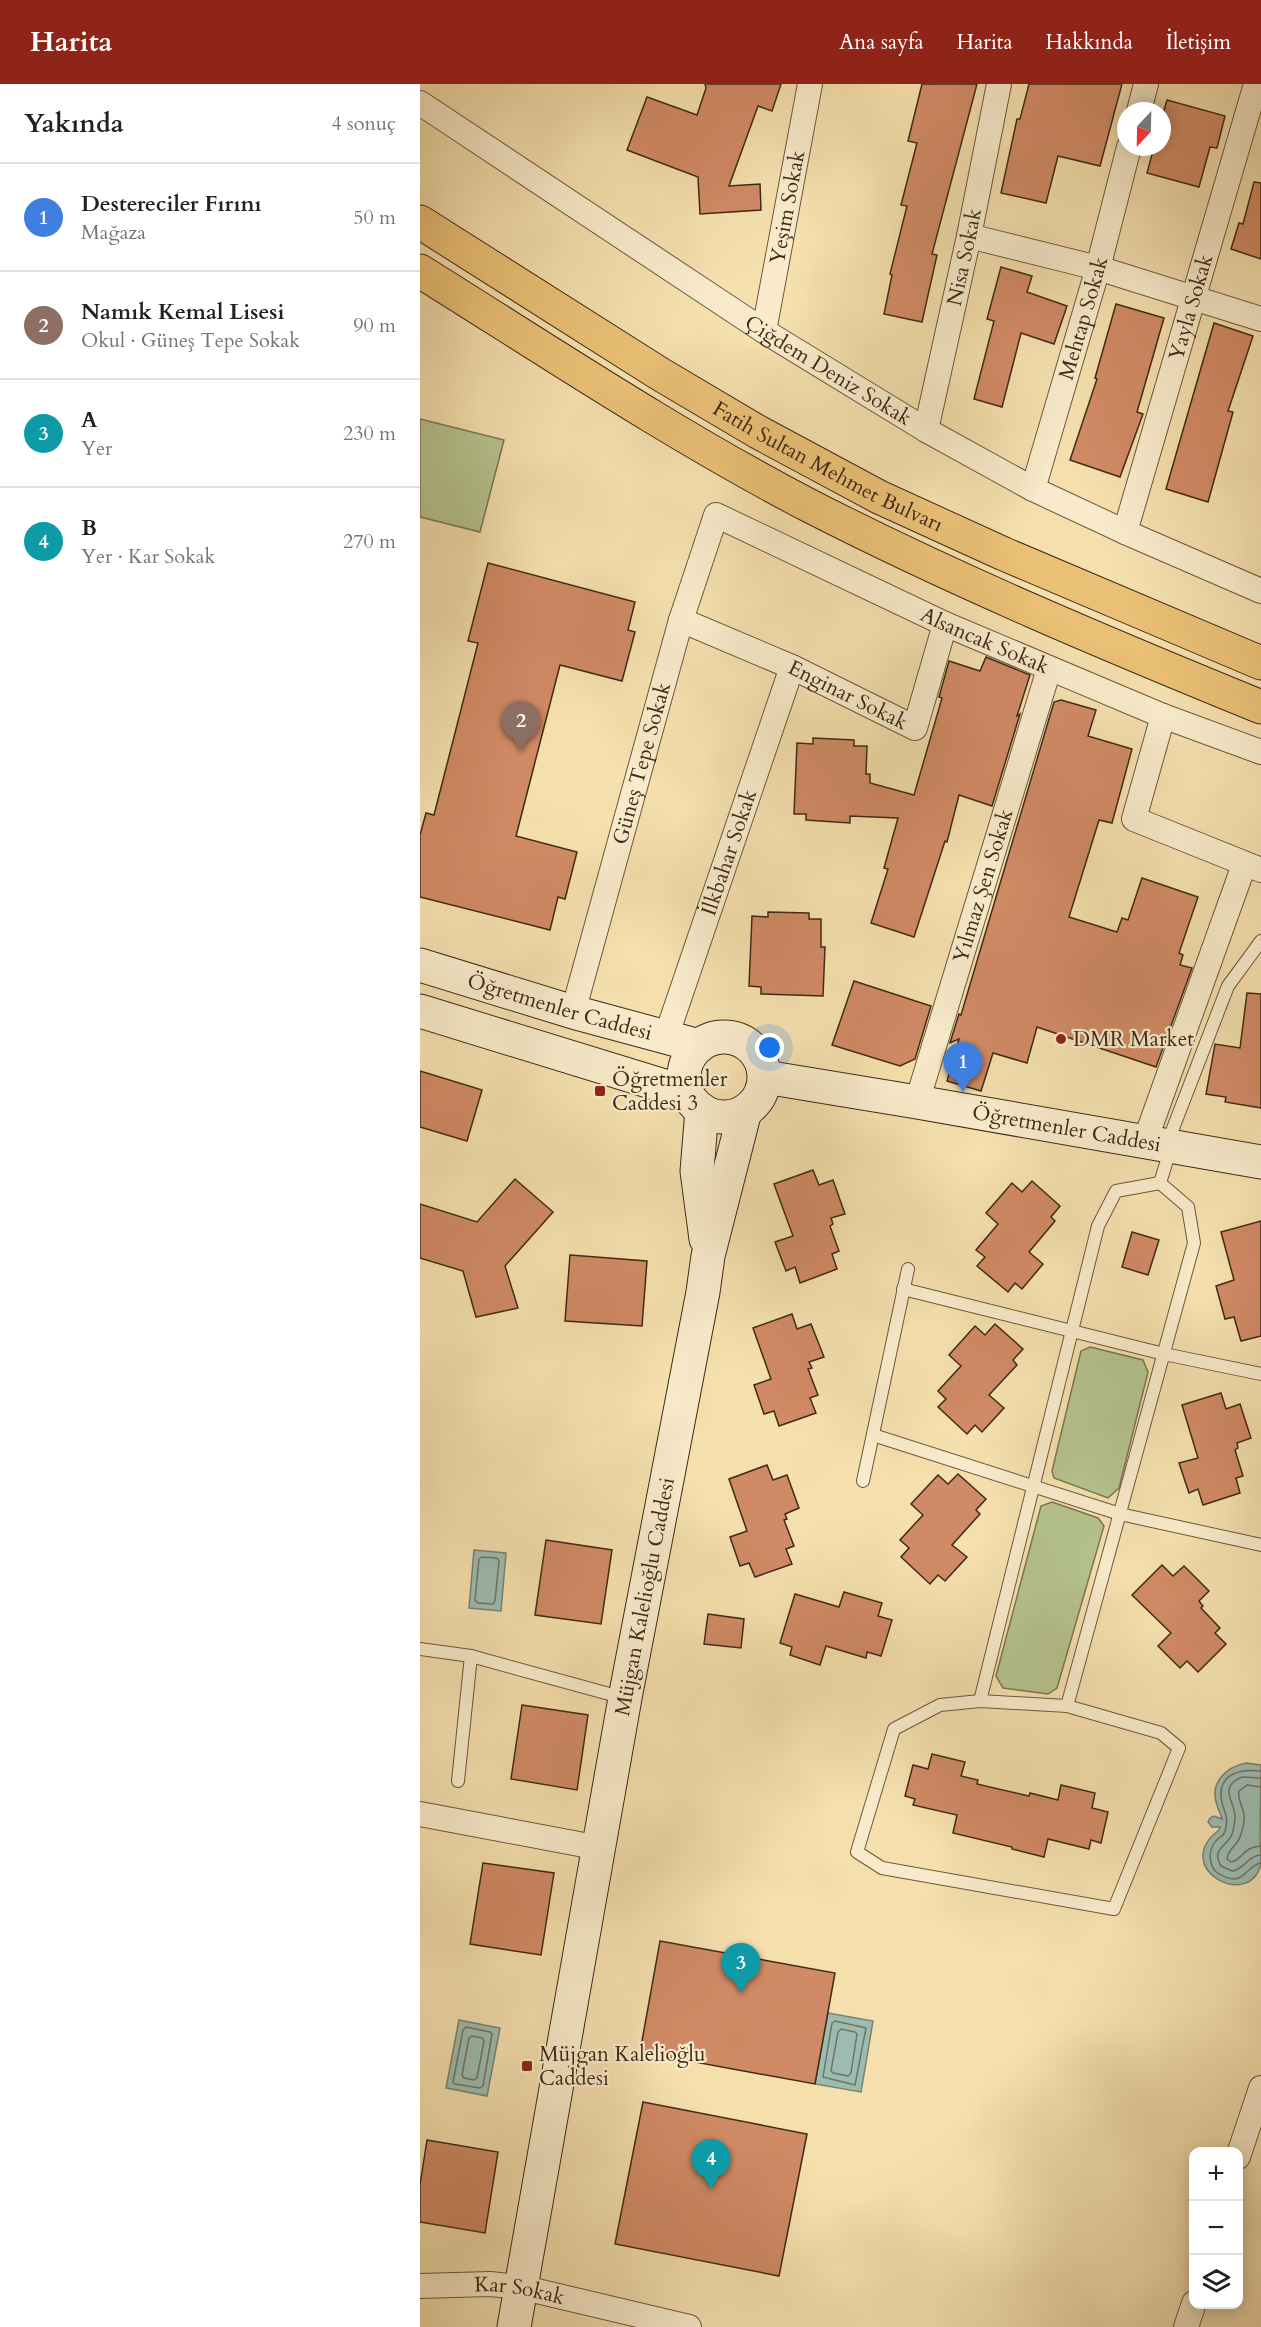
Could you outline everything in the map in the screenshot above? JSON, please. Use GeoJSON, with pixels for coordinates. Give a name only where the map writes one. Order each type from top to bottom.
{"type":"FeatureCollection","features":[{"type":"Feature","properties":{"kind":"main road","name":"Fatih Sultan Mehmet Bulvarı"},"geometry":{"type":"LineString","coordinates":[[420,222],[670,380],[758,432],[879,496],[1004,554],[1261,663]]}},
{"type":"Feature","properties":{"kind":"main road","name":"Fatih Sultan Mehmet Bulvarı"},"geometry":{"type":"LineString","coordinates":[[420,271],[705,447],[807,504],[910,555],[1171,670],[1261,707]]}},
{"type":"Feature","properties":{"kind":"street","name":"Yeşim Sokak"},"geometry":{"type":"LineString","coordinates":[[764,331],[810,84]]}},
{"type":"Feature","properties":{"kind":"street","name":"Nisa Sokak"},"geometry":{"type":"LineString","coordinates":[[926,430],[969,236],[999,84]]}},
{"type":"Feature","properties":{"kind":"street"},"geometry":{"type":"LineString","coordinates":[[1141,102],[1146,84]]}},
{"type":"Feature","properties":{"kind":"street","name":"Yayla Sokak"},"geometry":{"type":"LineString","coordinates":[[1125,532],[1250,85]]}},
{"type":"Feature","properties":{"kind":"street","name":"Çiğdem Deniz Sokak"},"geometry":{"type":"LineString","coordinates":[[420,103],[764,331],[926,430],[1033,489],[1261,591]]}},
{"type":"Feature","properties":{"kind":"street","name":"Mehtap Sokak"},"geometry":{"type":"LineString","coordinates":[[1033,489],[1098,268],[1127,156]]}},
{"type":"Feature","properties":{"kind":"street"},"geometry":{"type":"LineString","coordinates":[[969,236],[1098,268],[1261,319]]}},
{"type":"Feature","properties":{"kind":"street","name":"Güneş Tepe Sokak"},"geometry":{"type":"LineString","coordinates":[[573,1012],[681,620],[716,515]]}},
{"type":"Feature","properties":{"kind":"street","name":"Alsancak Sokak"},"geometry":{"type":"LineString","coordinates":[[716,515],[945,624],[1163,716],[1261,752]]}},
{"type":"Feature","properties":{"kind":"street","name":"Enginar Sokak"},"geometry":{"type":"LineString","coordinates":[[681,620],[792,668],[915,728],[945,624]]}},
{"type":"Feature","properties":{"kind":"street","name":"İlkbahar Sokak"},"geometry":{"type":"LineString","coordinates":[[666,1037],[792,668]]}},
{"type":"Feature","properties":{"kind":"street","name":"Yılmaz Şen Sokak"},"geometry":{"type":"LineString","coordinates":[[917,1102],[1049,669]]}},
{"type":"Feature","properties":{"kind":"street"},"geometry":{"type":"LineString","coordinates":[[1161,1144],[1252,867],[1134,819],[1163,716]]}},
{"type":"Feature","properties":{"kind":"street","name":"Öğretmenler Caddesi"},"geometry":{"type":"LineString","coordinates":[[420,964],[573,1012],[699,1046]]}},
{"type":"Feature","properties":{"kind":"street","name":"Öğretmenler Caddesi"},"geometry":{"type":"LineString","coordinates":[[420,1011],[694,1101]]}},
{"type":"Feature","properties":{"kind":"street"},"geometry":{"type":"LineString","coordinates":[[723,1037],[747,1044],[756,1053],[765,1077],[762,1091],[745,1112],[723,1117],[694,1101],[684,1080],[685,1067],[690,1055],[699,1046],[723,1037]]}},
{"type":"Feature","properties":{"kind":"street","name":"Öğretmenler Caddesi"},"geometry":{"type":"LineString","coordinates":[[765,1077],[1261,1162]]}},
{"type":"Feature","properties":{"kind":"street","name":"Müjgan Kalelioğlu Caddesi"},"geometry":{"type":"LineString","coordinates":[[694,1101],[697,1171],[708,1256]]}},
{"type":"Feature","properties":{"kind":"street","name":"Müjgan Kalelioğlu Caddesi"},"geometry":{"type":"LineString","coordinates":[[514,2327],[626,1698],[708,1256],[745,1112]]}},
{"type":"Feature","properties":{"kind":"street"},"geometry":{"type":"LineString","coordinates":[[420,1814],[600,1848]]}},
{"type":"Feature","properties":{"kind":"street"},"geometry":{"type":"LineString","coordinates":[[1242,2147],[1261,2088]]}},
{"type":"Feature","properties":{"kind":"street","name":"Kar Sokak"},"geometry":{"type":"LineString","coordinates":[[420,2286],[490,2284],[520,2287],[689,2327]]}},
{"type":"Feature","properties":{"kind":"street"},"geometry":{"type":"LineString","coordinates":[[1186,2327],[1192,2309]]}},
{"type":"Feature","properties":{"kind":"lane"},"geometry":{"type":"LineString","coordinates":[[1160,1183],[1161,1144],[1228,986],[1261,941]]}},
{"type":"Feature","properties":{"kind":"lane"},"geometry":{"type":"LineString","coordinates":[[980,1701],[1098,1226],[1116,1191],[1160,1183]]}},
{"type":"Feature","properties":{"kind":"lane"},"geometry":{"type":"LineString","coordinates":[[1067,1706],[1194,1243],[1188,1207],[1160,1183]]}},
{"type":"Feature","properties":{"kind":"lane"},"geometry":{"type":"LineString","coordinates":[[863,1481],[908,1269]]}},
{"type":"Feature","properties":{"kind":"lane"},"geometry":{"type":"LineString","coordinates":[[903,1289],[1164,1354],[1261,1374]]}},
{"type":"Feature","properties":{"kind":"lane"},"geometry":{"type":"LineString","coordinates":[[873,1435],[1120,1514],[1261,1545]]}},
{"type":"Feature","properties":{"kind":"lane"},"geometry":{"type":"LineString","coordinates":[[420,1649],[471,1656],[626,1698]]}},
{"type":"Feature","properties":{"kind":"lane"},"geometry":{"type":"LineString","coordinates":[[458,1781],[471,1656]]}},
{"type":"Feature","properties":{"kind":"lane"},"geometry":{"type":"LineString","coordinates":[[980,1701],[1067,1706],[1161,1733],[1179,1748],[1114,1909],[882,1868],[857,1852],[894,1729],[940,1705],[980,1701]]}},
{"type":"Feature","properties":{"kind":"green space"},"geometry":{"type":"Polygon","coordinates":[[[420,419],[504,440],[480,532],[420,517],[420,419]]]}},
{"type":"Feature","properties":{"kind":"green space"},"geometry":{"type":"Polygon","coordinates":[[[1090,1347],[1143,1360],[1148,1372],[1119,1488],[1108,1498],[1054,1478],[1052,1471],[1081,1351],[1090,1347]]]}},
{"type":"Feature","properties":{"kind":"green space"},"geometry":{"type":"Polygon","coordinates":[[[1052,1502],[1098,1518],[1104,1526],[1057,1688],[1048,1694],[1003,1688],[996,1676],[1041,1506],[1052,1502]]]}},
{"type":"Feature","properties":{"kind":"water"},"geometry":{"type":"Polygon","coordinates":[[[474,1550],[506,1553],[501,1611],[469,1608],[474,1550]]]}},
{"type":"Feature","properties":{"kind":"water"},"geometry":{"type":"Polygon","coordinates":[[[1246,1763],[1261,1765],[1261,1863],[1254,1877],[1243,1884],[1230,1884],[1218,1879],[1208,1870],[1203,1858],[1206,1844],[1220,1827],[1212,1827],[1208,1822],[1214,1816],[1222,1819],[1215,1797],[1217,1783],[1226,1772],[1246,1763]]]}},
{"type":"Feature","properties":{"kind":"water"},"geometry":{"type":"Polygon","coordinates":[[[828,2013],[873,2021],[861,2092],[815,2084],[828,2013]]]}},
{"type":"Feature","properties":{"kind":"water"},"geometry":{"type":"Polygon","coordinates":[[[459,2020],[500,2028],[487,2096],[446,2088],[459,2020]]]}},
{"type":"Feature","properties":{"kind":"building"},"geometry":{"type":"Polygon","coordinates":[[[705,84],[781,84],[772,111],[758,106],[729,186],[760,184],[761,210],[700,214],[698,177],[627,150],[647,97],[697,115],[706,88],[705,84]]]}},
{"type":"Feature","properties":{"kind":"building"},"geometry":{"type":"Polygon","coordinates":[[[922,84],[977,84],[932,254],[937,255],[922,322],[884,314],[892,275],[890,274],[907,206],[901,205],[917,143],[908,141],[922,84]]]}},
{"type":"Feature","properties":{"kind":"building"},"geometry":{"type":"Polygon","coordinates":[[[1029,84],[1122,84],[1100,166],[1058,156],[1046,203],[1001,193],[1017,119],[1020,119],[1029,84]]]}},
{"type":"Feature","properties":{"kind":"building"},"geometry":{"type":"Polygon","coordinates":[[[1167,100],[1225,116],[1217,148],[1210,147],[1199,187],[1147,173],[1152,156],[1171,156],[1171,102],[1166,102],[1167,100]]]}},
{"type":"Feature","properties":{"kind":"building"},"geometry":{"type":"Polygon","coordinates":[[[1254,182],[1261,183],[1261,259],[1231,249],[1239,223],[1243,224],[1254,182]]]}},
{"type":"Feature","properties":{"kind":"building"},"geometry":{"type":"Polygon","coordinates":[[[1001,267],[1032,276],[1027,292],[1067,306],[1054,344],[1021,333],[1002,407],[974,399],[994,321],[987,319],[1001,267]]]}},
{"type":"Feature","properties":{"kind":"building"},"geometry":{"type":"Polygon","coordinates":[[[1116,304],[1164,318],[1137,412],[1143,414],[1120,477],[1070,460],[1097,379],[1095,378],[1116,304]]]}},
{"type":"Feature","properties":{"kind":"building"},"geometry":{"type":"Polygon","coordinates":[[[1214,323],[1253,336],[1228,411],[1233,412],[1208,502],[1166,489],[1214,323]]]}},
{"type":"Feature","properties":{"kind":"building"},"geometry":{"type":"Polygon","coordinates":[[[488,563],[635,602],[628,630],[635,632],[622,681],[560,665],[516,836],[577,852],[565,899],[558,897],[550,930],[420,897],[420,835],[426,813],[434,815],[478,643],[468,641],[488,563]]]}},
{"type":"Feature","properties":{"kind":"building"},"geometry":{"type":"Polygon","coordinates":[[[986,657],[1030,675],[992,806],[959,795],[947,842],[945,841],[914,937],[871,923],[888,869],[884,868],[898,818],[850,816],[850,823],[806,820],[806,814],[794,814],[797,743],[813,744],[813,738],[854,740],[854,746],[867,746],[866,774],[870,774],[870,783],[914,795],[942,698],[939,697],[949,661],[980,671],[986,657]]]}},
{"type":"Feature","properties":{"kind":"building"},"geometry":{"type":"Polygon","coordinates":[[[1061,700],[1096,710],[1088,736],[1132,749],[1112,823],[1099,820],[1069,917],[1117,932],[1122,918],[1128,920],[1142,878],[1198,897],[1179,953],[1183,955],[1180,965],[1192,968],[1156,1067],[1037,1027],[1027,1063],[993,1053],[981,1091],[947,1081],[959,1039],[950,1043],[959,1014],[961,1015],[1054,702],[1061,700]]]}},
{"type":"Feature","properties":{"kind":"building"},"geometry":{"type":"Polygon","coordinates":[[[768,912],[809,913],[809,919],[821,919],[821,947],[825,947],[823,996],[761,994],[761,987],[749,986],[752,916],[768,917],[768,912]]]}},
{"type":"Feature","properties":{"kind":"building"},"geometry":{"type":"Polygon","coordinates":[[[854,981],[931,1006],[915,1059],[900,1066],[832,1045],[854,981]]]}},
{"type":"Feature","properties":{"kind":"building"},"geometry":{"type":"Polygon","coordinates":[[[1247,993],[1261,994],[1261,1108],[1225,1102],[1226,1097],[1206,1094],[1215,1044],[1240,1048],[1247,993]]]}},
{"type":"Feature","properties":{"kind":"building"},"geometry":{"type":"Polygon","coordinates":[[[420,1071],[482,1090],[467,1141],[420,1127],[420,1071]]]}},
{"type":"Feature","properties":{"kind":"building"},"geometry":{"type":"Polygon","coordinates":[[[813,1170],[819,1185],[833,1180],[845,1214],[831,1218],[833,1224],[830,1226],[839,1251],[832,1254],[837,1269],[800,1283],[795,1267],[786,1271],[775,1242],[793,1236],[774,1184],[813,1170]]]}},
{"type":"Feature","properties":{"kind":"building"},"geometry":{"type":"Polygon","coordinates":[[[515,1179],[553,1212],[505,1266],[518,1308],[476,1317],[463,1271],[420,1258],[420,1204],[477,1222],[515,1179]]]}},
{"type":"Feature","properties":{"kind":"building"},"geometry":{"type":"Polygon","coordinates":[[[1032,1181],[1060,1206],[1051,1217],[1055,1221],[1029,1252],[1043,1264],[1022,1289],[1015,1283],[1008,1292],[977,1266],[985,1257],[976,1250],[998,1224],[986,1213],[1012,1183],[1022,1192],[1032,1181]]]}},
{"type":"Feature","properties":{"kind":"building"},"geometry":{"type":"Polygon","coordinates":[[[1261,1221],[1261,1336],[1241,1341],[1234,1317],[1225,1319],[1216,1286],[1234,1280],[1221,1232],[1261,1221]]]}},
{"type":"Feature","properties":{"kind":"building"},"geometry":{"type":"Polygon","coordinates":[[[1132,1232],[1159,1240],[1148,1275],[1122,1267],[1132,1232]]]}},
{"type":"Feature","properties":{"kind":"building"},"geometry":{"type":"Polygon","coordinates":[[[570,1255],[647,1261],[642,1326],[565,1321],[570,1255]]]}},
{"type":"Feature","properties":{"kind":"building"},"geometry":{"type":"Polygon","coordinates":[[[792,1314],[797,1329],[811,1324],[824,1357],[809,1362],[812,1368],[808,1369],[818,1395],[810,1398],[816,1413],[779,1426],[774,1411],[764,1414],[754,1385],[771,1379],[753,1328],[792,1314]]]}},
{"type":"Feature","properties":{"kind":"building"},"geometry":{"type":"Polygon","coordinates":[[[995,1324],[1023,1349],[1013,1360],[1017,1365],[989,1395],[1004,1408],[982,1432],[975,1425],[967,1434],[938,1407],[946,1399],[938,1391],[961,1366],[949,1355],[975,1326],[985,1335],[995,1324]]]}},
{"type":"Feature","properties":{"kind":"building"},"geometry":{"type":"Polygon","coordinates":[[[1221,1393],[1226,1409],[1240,1404],[1251,1438],[1237,1443],[1238,1448],[1235,1450],[1243,1476],[1236,1478],[1240,1493],[1203,1505],[1198,1489],[1189,1493],[1179,1463],[1198,1458],[1182,1405],[1221,1393]]]}},
{"type":"Feature","properties":{"kind":"building"},"geometry":{"type":"Polygon","coordinates":[[[767,1465],[773,1480],[787,1475],[799,1508],[785,1514],[787,1519],[784,1520],[794,1546],[786,1549],[792,1564],[755,1577],[749,1563],[740,1566],[730,1537],[747,1531],[729,1479],[767,1465]]]}},
{"type":"Feature","properties":{"kind":"building"},"geometry":{"type":"Polygon","coordinates":[[[958,1474],[986,1499],[976,1510],[980,1514],[952,1545],[967,1557],[945,1581],[938,1575],[930,1584],[901,1557],[909,1548],[900,1540],[923,1515],[911,1504],[938,1475],[948,1484],[958,1474]]]}},
{"type":"Feature","properties":{"kind":"building"},"geometry":{"type":"Polygon","coordinates":[[[546,1540],[612,1550],[601,1624],[535,1615],[546,1540]]]}},
{"type":"Feature","properties":{"kind":"building"},"geometry":{"type":"Polygon","coordinates":[[[1162,1565],[1173,1576],[1184,1566],[1209,1591],[1199,1601],[1203,1606],[1201,1608],[1220,1628],[1215,1633],[1226,1644],[1198,1672],[1187,1661],[1180,1668],[1158,1646],[1171,1633],[1132,1595],[1162,1565]]]}},
{"type":"Feature","properties":{"kind":"building"},"geometry":{"type":"Polygon","coordinates":[[[844,1592],[882,1603],[878,1616],[892,1620],[881,1656],[867,1652],[866,1658],[826,1646],[820,1665],[790,1655],[792,1647],[780,1643],[795,1594],[839,1607],[844,1592]]]}},
{"type":"Feature","properties":{"kind":"building"},"geometry":{"type":"Polygon","coordinates":[[[708,1614],[744,1619],[741,1648],[704,1644],[708,1614]]]}},
{"type":"Feature","properties":{"kind":"building"},"geometry":{"type":"Polygon","coordinates":[[[522,1705],[588,1715],[577,1790],[511,1779],[522,1705]]]}},
{"type":"Feature","properties":{"kind":"building"},"geometry":{"type":"Polygon","coordinates":[[[932,1754],[965,1762],[961,1776],[978,1780],[977,1784],[1058,1800],[1061,1785],[1095,1793],[1092,1808],[1108,1812],[1101,1843],[1091,1840],[1089,1849],[1048,1839],[1044,1857],[953,1833],[957,1815],[913,1805],[915,1799],[905,1796],[913,1765],[928,1769],[932,1754]]]}},
{"type":"Feature","properties":{"kind":"building"},"geometry":{"type":"Polygon","coordinates":[[[483,1863],[554,1873],[541,1955],[470,1944],[483,1863]]]}},
{"type":"Feature","properties":{"kind":"building"},"geometry":{"type":"Polygon","coordinates":[[[660,1941],[835,1973],[815,2084],[640,2052],[660,1941]]]}},
{"type":"Feature","properties":{"kind":"building"},"geometry":{"type":"Polygon","coordinates":[[[643,2102],[807,2134],[779,2276],[615,2244],[643,2102]]]}},
{"type":"Feature","properties":{"kind":"building"},"geometry":{"type":"Polygon","coordinates":[[[427,2140],[498,2152],[485,2233],[420,2222],[420,2185],[427,2140]]]}},
{"type":"Feature","properties":{"kind":"place","name":"Namık Kemal Lisesi"},"geometry":{"type":"Point","coordinates":[521,751]}},
{"type":"Feature","properties":{"kind":"place","name":"DMR Market"},"geometry":{"type":"Point","coordinates":[1061,1039]}},
{"type":"Feature","properties":{"kind":"place","name":"Öğretmenler Caddesi 3"},"geometry":{"type":"Point","coordinates":[600,1091]}},
{"type":"Feature","properties":{"kind":"place","name":"Destereciler Fırını"},"geometry":{"type":"Point","coordinates":[963,1092]}},
{"type":"Feature","properties":{"kind":"place","name":"A"},"geometry":{"type":"Point","coordinates":[741,1993]}},
{"type":"Feature","properties":{"kind":"place","name":"Müjgan Kalelioğlu Caddesi"},"geometry":{"type":"Point","coordinates":[527,2066]}},
{"type":"Feature","properties":{"kind":"place","name":"B"},"geometry":{"type":"Point","coordinates":[711,2189]}}]}
